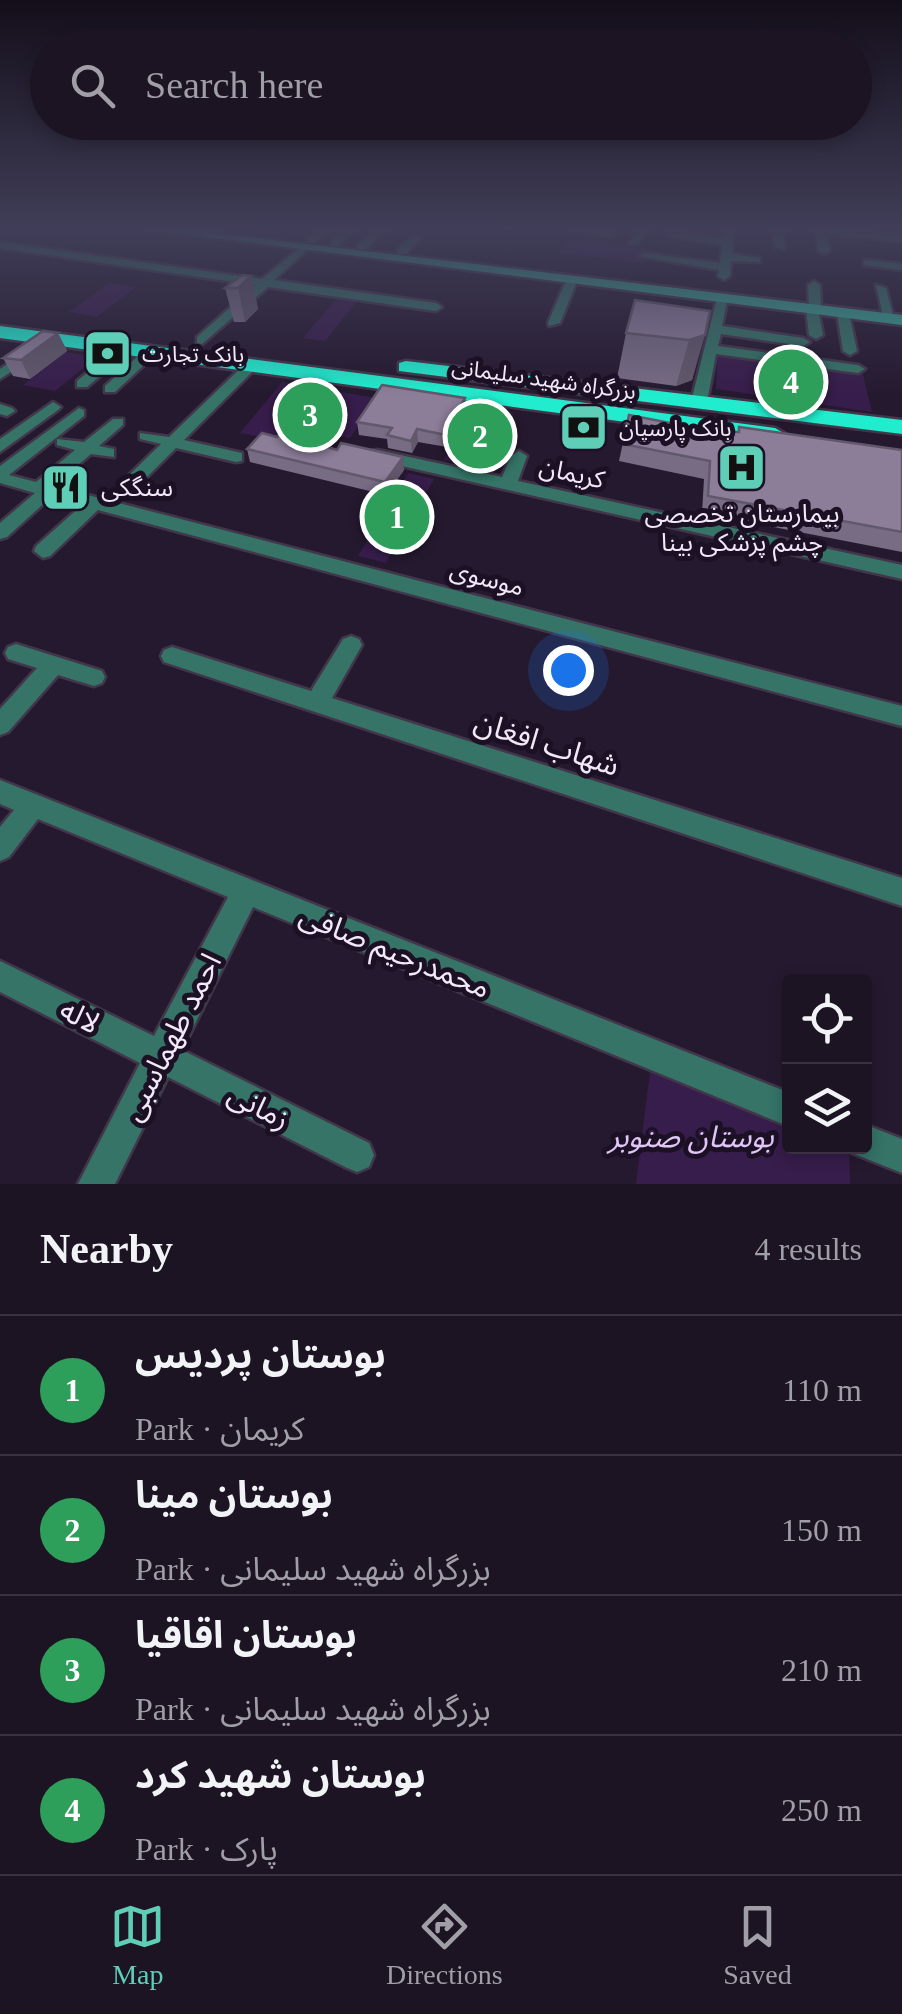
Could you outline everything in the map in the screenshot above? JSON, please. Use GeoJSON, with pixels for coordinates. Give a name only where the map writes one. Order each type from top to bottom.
{"type":"FeatureCollection","features":[{"type":"Feature","properties":{"kind":"highway","name":"بزرگراه شهید سلیمانی"},"geometry":{"type":"LineString","coordinates":[[0,315],[202,340],[264,359]]}},
{"type":"Feature","properties":{"kind":"highway","name":"بزرگراه شهید سلیمانی"},"geometry":{"type":"LineString","coordinates":[[0,332],[455,382],[902,451]]}},
{"type":"Feature","properties":{"kind":"highway"},"geometry":{"type":"LineString","coordinates":[[455,382],[700,402],[902,427]]}},
{"type":"Feature","properties":{"kind":"main road"},"geometry":{"type":"LineString","coordinates":[[617,285],[722,295]]}},
{"type":"Feature","properties":{"kind":"main road"},"geometry":{"type":"LineString","coordinates":[[649,285],[898,318]]}},
{"type":"Feature","properties":{"kind":"main road"},"geometry":{"type":"LineString","coordinates":[[814,308],[898,318]]}},
{"type":"Feature","properties":{"kind":"street"},"geometry":{"type":"LineString","coordinates":[[202,340],[260,285]]}},
{"type":"Feature","properties":{"kind":"street"},"geometry":{"type":"LineString","coordinates":[[286,285],[436,307]]}},
{"type":"Feature","properties":{"kind":"street"},"geometry":{"type":"LineString","coordinates":[[554,323],[569,285]]}},
{"type":"Feature","properties":{"kind":"street"},"geometry":{"type":"LineString","coordinates":[[700,402],[723,285]]}},
{"type":"Feature","properties":{"kind":"street"},"geometry":{"type":"LineString","coordinates":[[715,329],[809,338],[814,285]]}},
{"type":"Feature","properties":{"kind":"street"},"geometry":{"type":"LineString","coordinates":[[880,288],[898,318]]}},
{"type":"Feature","properties":{"kind":"street"},"geometry":{"type":"LineString","coordinates":[[843,313],[850,351]]}},
{"type":"Feature","properties":{"kind":"street"},"geometry":{"type":"LineString","coordinates":[[0,375],[53,338]]}},
{"type":"Feature","properties":{"kind":"street"},"geometry":{"type":"LineString","coordinates":[[82,384],[126,348]]}},
{"type":"Feature","properties":{"kind":"street"},"geometry":{"type":"LineString","coordinates":[[711,349],[858,369]]}},
{"type":"Feature","properties":{"kind":"street"},"geometry":{"type":"LineString","coordinates":[[110,389],[152,351]]}},
{"type":"Feature","properties":{"kind":"street"},"geometry":{"type":"LineString","coordinates":[[133,481],[264,359]]}},
{"type":"Feature","properties":{"kind":"street"},"geometry":{"type":"LineString","coordinates":[[0,447],[53,408]]}},
{"type":"Feature","properties":{"kind":"street"},"geometry":{"type":"LineString","coordinates":[[0,476],[79,413]]}},
{"type":"Feature","properties":{"kind":"street"},"geometry":{"type":"LineString","coordinates":[[0,533],[118,422]]}},
{"type":"Feature","properties":{"kind":"street"},"geometry":{"type":"LineString","coordinates":[[146,436],[236,457]]}},
{"type":"Feature","properties":{"kind":"street"},"geometry":{"type":"LineString","coordinates":[[63,442],[108,453]]}},
{"type":"Feature","properties":{"kind":"street","name":"کریمان"},"geometry":{"type":"LineString","coordinates":[[349,448],[902,572]]}},
{"type":"Feature","properties":{"kind":"street"},"geometry":{"type":"LineString","coordinates":[[508,484],[519,456]]}},
{"type":"Feature","properties":{"kind":"street","name":"موسوی"},"geometry":{"type":"LineString","coordinates":[[0,476],[902,716]]}},
{"type":"Feature","properties":{"kind":"street"},"geometry":{"type":"LineString","coordinates":[[43,550],[94,503]]}},
{"type":"Feature","properties":{"kind":"street"},"geometry":{"type":"LineString","coordinates":[[316,702],[351,645]]}},
{"type":"Feature","properties":{"kind":"street"},"geometry":{"type":"LineString","coordinates":[[16,653],[94,678]]}},
{"type":"Feature","properties":{"kind":"street","name":"شهاب افغان"},"geometry":{"type":"LineString","coordinates":[[172,656],[902,892]]}},
{"type":"Feature","properties":{"kind":"street"},"geometry":{"type":"LineString","coordinates":[[0,725],[54,665]]}},
{"type":"Feature","properties":{"kind":"street","name":"محمدرحیم صافی"},"geometry":{"type":"LineString","coordinates":[[0,792],[782,1107]]}},
{"type":"Feature","properties":{"kind":"street"},"geometry":{"type":"LineString","coordinates":[[0,848],[34,805]]}},
{"type":"Feature","properties":{"kind":"street","name":"احمد طهماسبی"},"geometry":{"type":"LineString","coordinates":[[96,1184],[246,891]]}},
{"type":"Feature","properties":{"kind":"street","name":"لاله"},"geometry":{"type":"LineString","coordinates":[[0,976],[161,1057]]}},
{"type":"Feature","properties":{"kind":"street","name":"زمانی"},"geometry":{"type":"LineString","coordinates":[[161,1057],[357,1155]]}},
{"type":"Feature","properties":{"kind":"street"},"geometry":{"type":"LineString","coordinates":[[872,1143],[902,1156]]}},
{"type":"Feature","properties":{"kind":"green space"},"geometry":{"type":"Polygon","coordinates":[[[106,285],[136,287],[97,317],[69,312],[106,285]]]}},
{"type":"Feature","properties":{"kind":"green space"},"geometry":{"type":"Polygon","coordinates":[[[338,297],[358,300],[325,341],[303,338],[338,297]]]}},
{"type":"Feature","properties":{"kind":"green space"},"geometry":{"type":"Polygon","coordinates":[[[66,352],[97,357],[55,391],[23,385],[66,352]]]}},
{"type":"Feature","properties":{"kind":"green space"},"geometry":{"type":"Polygon","coordinates":[[[718,354],[863,374],[872,412],[716,389],[718,354]]]}},
{"type":"Feature","properties":{"kind":"green space"},"geometry":{"type":"Polygon","coordinates":[[[282,382],[377,398],[350,438],[321,433],[311,446],[240,433],[282,382]]]}},
{"type":"Feature","properties":{"kind":"green space"},"geometry":{"type":"Polygon","coordinates":[[[472,405],[514,413],[489,468],[444,460],[472,405]]]}},
{"type":"Feature","properties":{"kind":"green space"},"geometry":{"type":"Polygon","coordinates":[[[408,473],[434,479],[386,563],[358,556],[408,473]]]}},
{"type":"Feature","properties":{"kind":"green space","name":"بوستان صنوبر"},"geometry":{"type":"Polygon","coordinates":[[[651,1064],[782,1119],[782,1154],[849,1154],[850,1184],[636,1184],[651,1064]]]}},
{"type":"Feature","properties":{"kind":"building"},"geometry":{"type":"Polygon","coordinates":[[[635,300],[710,311],[705,335],[689,340],[626,333],[635,300]]]}},
{"type":"Feature","properties":{"kind":"building"},"geometry":{"type":"Polygon","coordinates":[[[43,331],[58,333],[21,360],[3,358],[43,331]]]}},
{"type":"Feature","properties":{"kind":"building"},"geometry":{"type":"Polygon","coordinates":[[[382,385],[465,398],[446,435],[417,429],[411,441],[387,435],[392,428],[357,422],[382,385]]]}},
{"type":"Feature","properties":{"kind":"building"},"geometry":{"type":"Polygon","coordinates":[[[629,415],[711,431],[739,432],[739,427],[902,450],[902,532],[708,496],[710,461],[623,444],[629,415]]]}},
{"type":"Feature","properties":{"kind":"building"},"geometry":{"type":"Polygon","coordinates":[[[281,432],[337,450],[341,443],[403,457],[385,482],[247,449],[262,433],[277,437],[281,432]]]}},
{"type":"Feature","properties":{"kind":"place","name":"بانک تجارت"},"geometry":{"type":"Point","coordinates":[107,354]}},
{"type":"Feature","properties":{"kind":"place","name":"بوستان شهید کرد"},"geometry":{"type":"Point","coordinates":[791,382]}},
{"type":"Feature","properties":{"kind":"place","name":"بوستان اقاقیا"},"geometry":{"type":"Point","coordinates":[310,415]}},
{"type":"Feature","properties":{"kind":"place","name":"بانک پارسیان"},"geometry":{"type":"Point","coordinates":[584,428]}},
{"type":"Feature","properties":{"kind":"place","name":"بوستان مینا"},"geometry":{"type":"Point","coordinates":[480,436]}},
{"type":"Feature","properties":{"kind":"place","name":"بیمارستان تخصصی چشم پزشکی بینا"},"geometry":{"type":"Point","coordinates":[742,467]}},
{"type":"Feature","properties":{"kind":"place","name":"سنگکی"},"geometry":{"type":"Point","coordinates":[66,487]}},
{"type":"Feature","properties":{"kind":"place","name":"بوستان پردیس"},"geometry":{"type":"Point","coordinates":[397,517]}}]}
